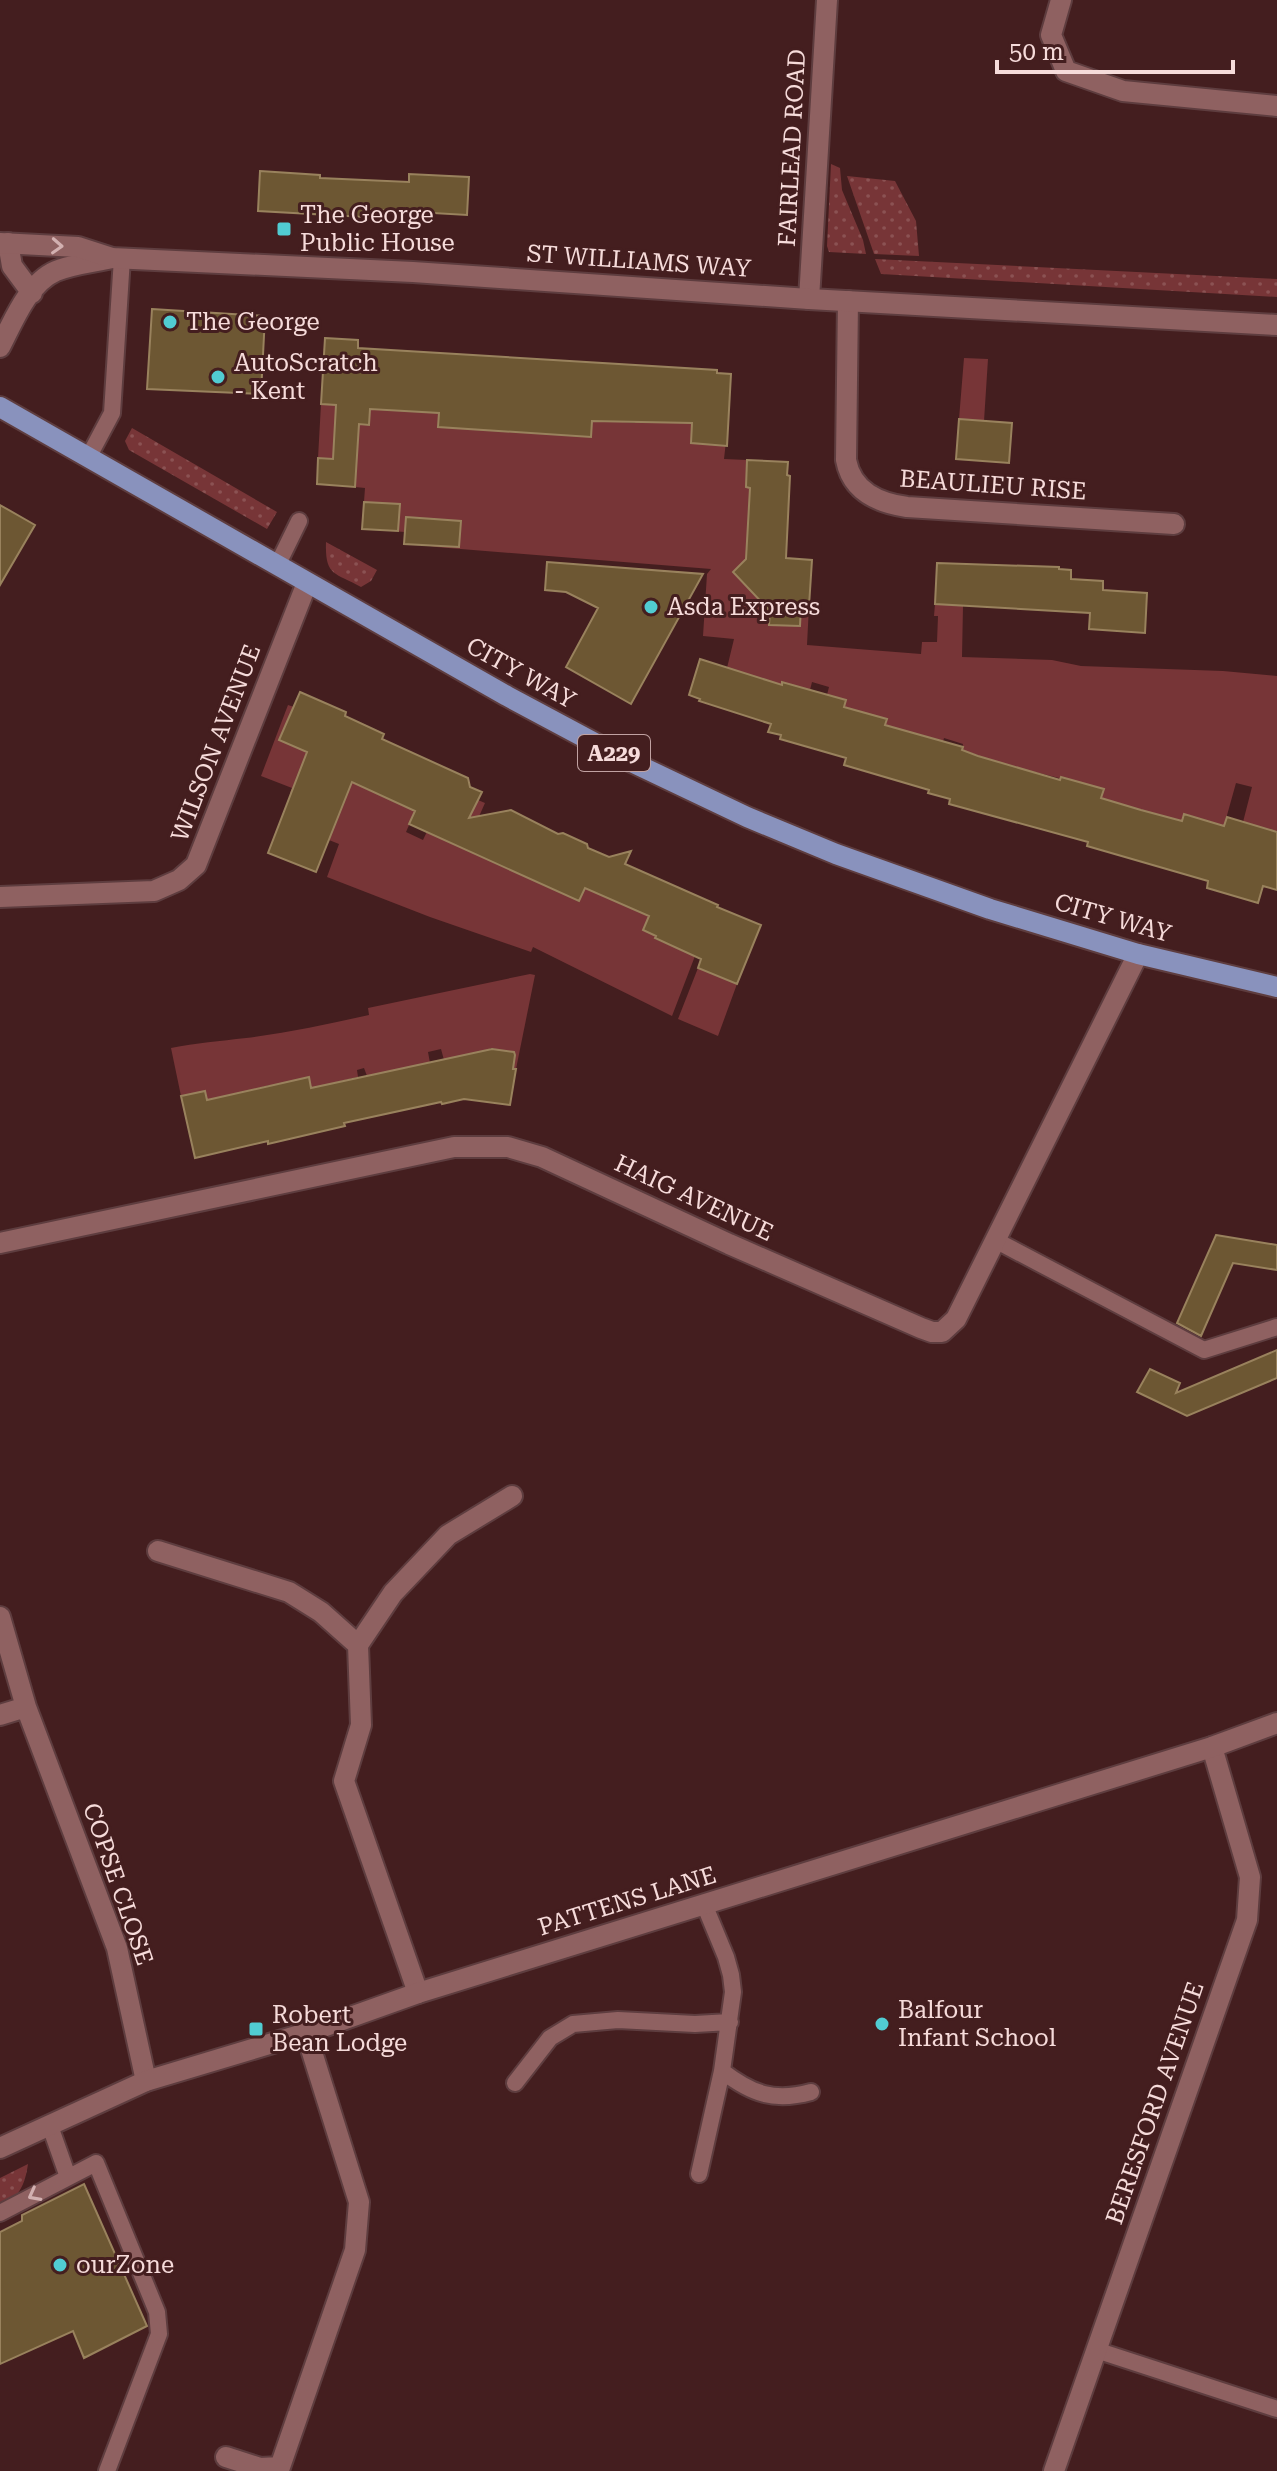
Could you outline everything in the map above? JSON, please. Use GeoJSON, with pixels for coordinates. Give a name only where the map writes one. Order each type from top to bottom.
{"type":"FeatureCollection","features":[{"type":"Feature","properties":{"kind":"main road","name":"CITY WAY"},"geometry":{"type":"LineString","coordinates":[[0,407],[493,689],[621,757],[747,817],[836,854],[967,901],[1138,954],[1277,987]]}},
{"type":"Feature","properties":{"kind":"street","name":"FAIRLEAD ROAD"},"geometry":{"type":"LineString","coordinates":[[809,299],[827,0]]}},
{"type":"Feature","properties":{"kind":"street"},"geometry":{"type":"LineString","coordinates":[[1061,0],[1051,35],[1066,71],[1123,91],[1277,106]]}},
{"type":"Feature","properties":{"kind":"street","name":"ST WILLIAMS WAY"},"geometry":{"type":"LineString","coordinates":[[4,243],[78,247],[117,258],[413,272],[809,299],[1277,325]]}},
{"type":"Feature","properties":{"kind":"street"},"geometry":{"type":"LineString","coordinates":[[4,243],[12,266],[32,293]]}},
{"type":"Feature","properties":{"kind":"street"},"geometry":{"type":"LineString","coordinates":[[0,347],[44,278],[60,270],[117,258]]}},
{"type":"Feature","properties":{"kind":"street","name":"BEAULIEU RISE"},"geometry":{"type":"LineString","coordinates":[[848,301],[846,460],[854,480],[871,497],[887,504],[907,507],[1174,524]]}},
{"type":"Feature","properties":{"kind":"street","name":"WILSON AVENUE"},"geometry":{"type":"LineString","coordinates":[[0,897],[154,891],[179,880],[196,865],[307,583]]}},
{"type":"Feature","properties":{"kind":"street","name":"HAIG AVENUE"},"geometry":{"type":"LineString","coordinates":[[0,1243],[471,1145],[508,1147],[542,1157],[729,1244],[932,1332],[946,1330],[956,1319],[1138,954]]}},
{"type":"Feature","properties":{"kind":"street"},"geometry":{"type":"LineString","coordinates":[[418,1993],[344,1781],[361,1725],[358,1645],[393,1593],[448,1535],[512,1496]]}},
{"type":"Feature","properties":{"kind":"street"},"geometry":{"type":"LineString","coordinates":[[158,1551],[289,1592],[321,1612],[358,1645]]}},
{"type":"Feature","properties":{"kind":"street","name":"COPSE CLOSE"},"geometry":{"type":"LineString","coordinates":[[0,1617],[26,1707],[117,1948],[146,2081]]}},
{"type":"Feature","properties":{"kind":"street"},"geometry":{"type":"LineString","coordinates":[[0,1715],[26,1707]]}},
{"type":"Feature","properties":{"kind":"street","name":"PATTENS LANE"},"geometry":{"type":"LineString","coordinates":[[0,2148],[146,2081],[306,2033],[418,1993],[1212,1747],[1277,1723]]}},
{"type":"Feature","properties":{"kind":"street","name":"BERESFORD AVENUE"},"geometry":{"type":"LineString","coordinates":[[1054,2471],[1247,1920],[1250,1877],[1212,1747]]}},
{"type":"Feature","properties":{"kind":"street"},"geometry":{"type":"LineString","coordinates":[[226,2457],[260,2468],[281,2469],[355,2250],[359,2202],[306,2033]]}},
{"type":"Feature","properties":{"kind":"lane"},"geometry":{"type":"LineString","coordinates":[[88,458],[112,413],[114,401],[117,258]]}},
{"type":"Feature","properties":{"kind":"lane"},"geometry":{"type":"LineString","coordinates":[[277,566],[299,521]]}},
{"type":"Feature","properties":{"kind":"lane"},"geometry":{"type":"LineString","coordinates":[[995,1240],[1204,1350],[1277,1327]]}},
{"type":"Feature","properties":{"kind":"lane"},"geometry":{"type":"LineString","coordinates":[[699,2174],[722,2071],[733,1992],[731,1975],[704,1904]]}},
{"type":"Feature","properties":{"kind":"lane"},"geometry":{"type":"LineString","coordinates":[[515,2083],[550,2038],[573,2024],[618,2020],[695,2024],[730,2022]]}},
{"type":"Feature","properties":{"kind":"lane"},"geometry":{"type":"LineString","coordinates":[[722,2071],[742,2086],[764,2095],[791,2098],[811,2092]]}},
{"type":"Feature","properties":{"kind":"lane"},"geometry":{"type":"LineString","coordinates":[[50,2126],[68,2177]]}},
{"type":"Feature","properties":{"kind":"lane"},"geometry":{"type":"LineString","coordinates":[[0,2213],[96,2163],[157,2312],[159,2334],[107,2471]]}},
{"type":"Feature","properties":{"kind":"lane"},"geometry":{"type":"LineString","coordinates":[[1096,2350],[1277,2409]]}},
{"type":"Feature","properties":{"kind":"shaded area"},"geometry":{"type":"Polygon","coordinates":[[[831,164],[840,168],[842,190],[866,254],[829,252],[831,164]]]}},
{"type":"Feature","properties":{"kind":"shaded area"},"geometry":{"type":"Polygon","coordinates":[[[847,176],[895,181],[916,221],[919,256],[874,254],[847,176]]]}},
{"type":"Feature","properties":{"kind":"shaded area"},"geometry":{"type":"Polygon","coordinates":[[[875,259],[1277,279],[1277,297],[881,274],[875,259]]]}},
{"type":"Feature","properties":{"kind":"shaded area"},"geometry":{"type":"Polygon","coordinates":[[[964,358],[988,359],[984,421],[959,419],[964,358]]]}},
{"type":"Feature","properties":{"kind":"shaded area"},"geometry":{"type":"Polygon","coordinates":[[[596,366],[611,421],[635,423],[636,410],[693,401],[691,443],[720,445],[729,415],[724,459],[747,460],[746,487],[750,488],[748,529],[776,575],[770,624],[800,626],[801,605],[809,606],[807,645],[921,654],[922,642],[937,642],[935,604],[963,606],[962,657],[1052,660],[1081,666],[1277,676],[1277,852],[1259,847],[1264,828],[1243,822],[1252,787],[1236,783],[1224,826],[1184,814],[1178,835],[1097,812],[1103,789],[1019,768],[976,763],[978,755],[962,750],[963,744],[944,738],[940,753],[882,736],[887,720],[855,730],[827,695],[829,687],[812,682],[810,690],[783,682],[776,707],[727,668],[734,639],[703,636],[707,574],[711,569],[436,547],[419,544],[405,532],[362,529],[365,488],[355,487],[357,460],[318,458],[321,404],[439,413],[439,427],[454,428],[456,400],[591,437],[596,366]]]}},
{"type":"Feature","properties":{"kind":"shaded area"},"geometry":{"type":"Polygon","coordinates":[[[132,428],[277,512],[267,529],[129,450],[125,441],[132,428]]]}},
{"type":"Feature","properties":{"kind":"shaded area"},"geometry":{"type":"Polygon","coordinates":[[[326,542],[377,570],[371,581],[361,587],[333,572],[327,561],[326,542]]]}},
{"type":"Feature","properties":{"kind":"shaded area"},"geometry":{"type":"Polygon","coordinates":[[[288,705],[294,707],[330,758],[387,742],[366,789],[410,809],[432,773],[406,832],[423,840],[431,823],[468,821],[478,800],[485,803],[465,848],[579,900],[585,888],[649,916],[643,930],[656,936],[655,939],[695,956],[672,1016],[533,947],[531,952],[327,877],[339,844],[329,840],[339,813],[290,793],[292,788],[261,776],[288,705]]]}},
{"type":"Feature","properties":{"kind":"shaded area"},"geometry":{"type":"Polygon","coordinates":[[[698,968],[737,984],[718,1036],[678,1019],[698,968]]]}},
{"type":"Feature","properties":{"kind":"shaded area"},"geometry":{"type":"Polygon","coordinates":[[[535,975],[516,1069],[513,1069],[513,1052],[490,1048],[486,1066],[444,1060],[441,1049],[428,1052],[430,1063],[367,1076],[364,1068],[357,1070],[358,1077],[311,1088],[309,1077],[274,1099],[270,1085],[207,1102],[204,1091],[181,1096],[171,1048],[323,1025],[369,1015],[368,1008],[535,975]]]}},
{"type":"Feature","properties":{"kind":"shaded area"},"geometry":{"type":"Polygon","coordinates":[[[28,2164],[20,2190],[0,2206],[0,2178],[28,2164]]]}},
{"type":"Feature","properties":{"kind":"building"},"geometry":{"type":"Polygon","coordinates":[[[260,171],[320,175],[320,178],[409,182],[409,174],[469,177],[467,215],[364,209],[364,217],[258,211],[260,171]]]}},
{"type":"Feature","properties":{"kind":"building"},"geometry":{"type":"Polygon","coordinates":[[[152,309],[265,316],[261,394],[147,389],[152,309]]]}},
{"type":"Feature","properties":{"kind":"building"},"geometry":{"type":"Polygon","coordinates":[[[325,338],[358,340],[358,348],[717,370],[717,373],[731,374],[727,446],[691,443],[692,423],[592,421],[591,437],[438,427],[439,413],[370,409],[369,425],[359,424],[355,487],[317,484],[318,458],[333,459],[336,405],[321,404],[325,338]]]}},
{"type":"Feature","properties":{"kind":"building"},"geometry":{"type":"Polygon","coordinates":[[[959,419],[1012,423],[1009,463],[956,459],[959,419]]]}},
{"type":"Feature","properties":{"kind":"building"},"geometry":{"type":"Polygon","coordinates":[[[747,460],[788,462],[786,558],[812,560],[809,606],[801,605],[800,626],[769,625],[770,611],[733,572],[746,559],[750,488],[746,487],[747,460]]]}},
{"type":"Feature","properties":{"kind":"building"},"geometry":{"type":"Polygon","coordinates":[[[364,502],[400,504],[398,531],[362,529],[364,502]]]}},
{"type":"Feature","properties":{"kind":"building"},"geometry":{"type":"Polygon","coordinates":[[[0,505],[35,525],[0,585],[0,505]]]}},
{"type":"Feature","properties":{"kind":"building"},"geometry":{"type":"Polygon","coordinates":[[[406,517],[461,521],[459,547],[404,544],[406,517]]]}},
{"type":"Feature","properties":{"kind":"building"},"geometry":{"type":"Polygon","coordinates":[[[547,562],[703,574],[631,704],[566,667],[598,608],[566,592],[545,590],[547,562]]]}},
{"type":"Feature","properties":{"kind":"building"},"geometry":{"type":"Polygon","coordinates":[[[937,563],[1059,567],[1071,570],[1071,579],[1103,581],[1103,590],[1147,593],[1145,633],[1089,629],[1090,613],[935,604],[937,563]]]}},
{"type":"Feature","properties":{"kind":"building"},"geometry":{"type":"Polygon","coordinates":[[[700,659],[782,685],[782,682],[846,700],[844,707],[887,719],[885,725],[1060,780],[1061,777],[1104,789],[1101,798],[1141,810],[1182,821],[1184,814],[1224,826],[1227,817],[1277,832],[1277,890],[1263,886],[1258,903],[1207,888],[1208,881],[1087,846],[1088,842],[949,804],[950,799],[928,793],[929,790],[844,765],[846,758],[780,739],[781,735],[768,732],[771,724],[689,695],[700,659]]]}},
{"type":"Feature","properties":{"kind":"building"},"geometry":{"type":"Polygon","coordinates":[[[300,692],[346,712],[345,716],[384,734],[382,739],[468,778],[470,787],[482,792],[469,818],[511,810],[609,857],[631,851],[625,864],[761,925],[737,984],[698,968],[701,959],[643,930],[649,916],[585,888],[579,901],[409,824],[415,811],[352,782],[316,872],[268,853],[307,752],[279,740],[300,692]]]}},
{"type":"Feature","properties":{"kind":"building"},"geometry":{"type":"Polygon","coordinates":[[[492,1049],[514,1052],[515,1055],[510,1105],[464,1099],[441,1102],[344,1123],[345,1126],[268,1144],[268,1141],[195,1158],[181,1096],[205,1091],[207,1100],[309,1077],[311,1088],[492,1049]]]}},
{"type":"Feature","properties":{"kind":"building"},"geometry":{"type":"Polygon","coordinates":[[[1216,1235],[1277,1245],[1277,1270],[1233,1263],[1201,1336],[1177,1323],[1216,1235]]]}},
{"type":"Feature","properties":{"kind":"building"},"geometry":{"type":"Polygon","coordinates":[[[1277,1350],[1277,1378],[1187,1416],[1137,1392],[1150,1369],[1180,1383],[1176,1393],[1277,1350]]]}},
{"type":"Feature","properties":{"kind":"building","name":"ourZone"},"geometry":{"type":"Polygon","coordinates":[[[84,2184],[147,2326],[84,2358],[73,2331],[0,2364],[0,2232],[22,2221],[22,2215],[84,2184]]]}},
{"type":"Feature","properties":{"kind":"place","name":"The George Public House"},"geometry":{"type":"Point","coordinates":[284,229]}},
{"type":"Feature","properties":{"kind":"place","name":"The George"},"geometry":{"type":"Point","coordinates":[170,322]}},
{"type":"Feature","properties":{"kind":"place","name":"AutoScratch - Kent"},"geometry":{"type":"Point","coordinates":[218,377]}},
{"type":"Feature","properties":{"kind":"place","name":"Asda Express"},"geometry":{"type":"Point","coordinates":[651,607]}},
{"type":"Feature","properties":{"kind":"place","name":"Balfour Infant School"},"geometry":{"type":"Point","coordinates":[882,2024]}},
{"type":"Feature","properties":{"kind":"place","name":"Robert Bean Lodge"},"geometry":{"type":"Point","coordinates":[256,2029]}},
{"type":"Feature","properties":{"kind":"place","name":"ourZone"},"geometry":{"type":"Point","coordinates":[60,2265]}}]}
